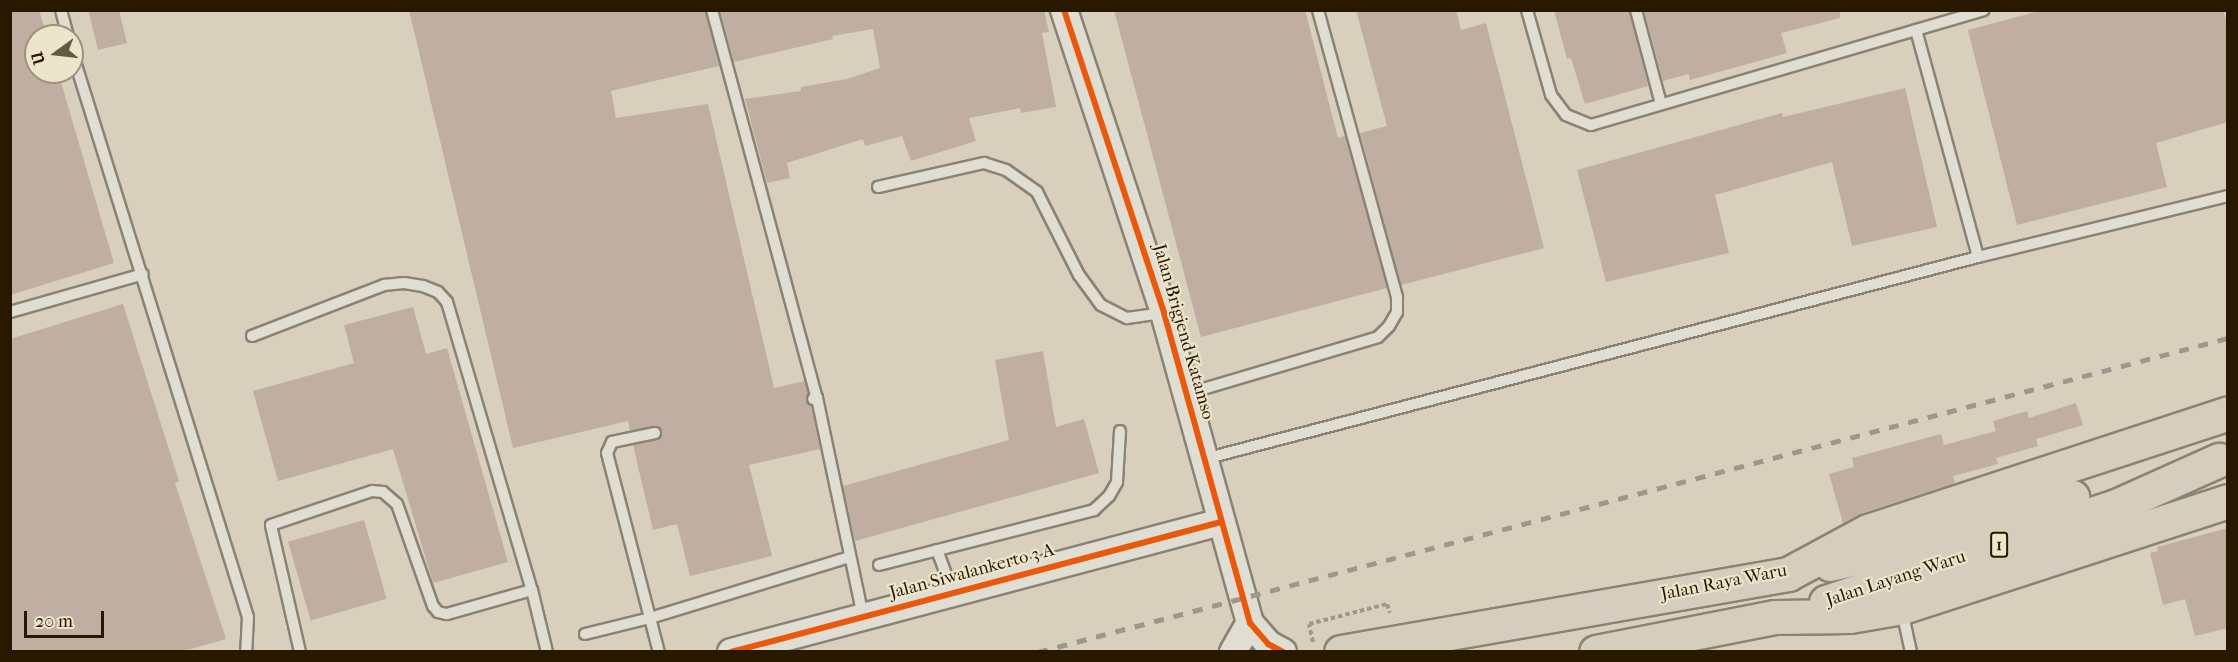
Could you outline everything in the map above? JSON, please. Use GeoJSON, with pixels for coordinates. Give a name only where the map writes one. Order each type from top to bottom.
{"type":"FeatureCollection","features":[{"type":"Feature","properties":{"kind":"highway","name":"Jalan Raya Waru"},"geometry":{"type":"LineString","coordinates":[[1328,650],[1788,573],[1868,531],[2228,413]]}},
{"type":"Feature","properties":{"kind":"highway","name":"Jalan Layang Waru"},"geometry":{"type":"LineString","coordinates":[[1788,573],[1942,538],[2108,486],[2223,459]]}},
{"type":"Feature","properties":{"kind":"highway","name":"Jalan Layang Waru"},"geometry":{"type":"LineString","coordinates":[[1775,617],[1875,587],[2116,506],[2223,459]]}},
{"type":"Feature","properties":{"kind":"highway"},"geometry":{"type":"LineString","coordinates":[[1775,617],[1850,616],[1902,607],[2228,501]]}},
{"type":"Feature","properties":{"kind":"highway","name":"1"},"geometry":{"type":"LineString","coordinates":[[1596,651],[1775,617]]}},
{"type":"Feature","properties":{"kind":"street","name":"Jalan Brigjend Katamso"},"geometry":{"type":"LineString","coordinates":[[1064,10],[1164,313],[1250,623],[1268,644],[1283,651]]}},
{"type":"Feature","properties":{"kind":"street","name":"Jalan Siwalankerto 3 A"},"geometry":{"type":"LineString","coordinates":[[731,651],[1221,522]]}},
{"type":"Feature","properties":{"kind":"street"},"geometry":{"type":"LineString","coordinates":[[1233,651],[1250,623]]}},
{"type":"Feature","properties":{"kind":"lane"},"geometry":{"type":"LineString","coordinates":[[712,10],[815,398],[863,616]]}},
{"type":"Feature","properties":{"kind":"lane"},"geometry":{"type":"LineString","coordinates":[[1186,394],[1378,337],[1389,326],[1397,312],[1397,297],[1318,10]]}},
{"type":"Feature","properties":{"kind":"lane"},"geometry":{"type":"LineString","coordinates":[[1527,10],[1551,94],[1566,115],[1591,125],[1983,10]]}},
{"type":"Feature","properties":{"kind":"lane"},"geometry":{"type":"LineString","coordinates":[[1636,10],[1662,104]]}},
{"type":"Feature","properties":{"kind":"lane"},"geometry":{"type":"LineString","coordinates":[[1916,30],[1978,257]]}},
{"type":"Feature","properties":{"kind":"lane"},"geometry":{"type":"LineString","coordinates":[[82,84],[248,617],[246,651]]}},
{"type":"Feature","properties":{"kind":"lane"},"geometry":{"type":"LineString","coordinates":[[878,187],[984,163],[1006,170],[1037,192],[1078,275],[1101,305],[1127,318],[1164,313]]}},
{"type":"Feature","properties":{"kind":"lane"},"geometry":{"type":"LineString","coordinates":[[1203,459],[1978,257],[2228,196]]}},
{"type":"Feature","properties":{"kind":"lane"},"geometry":{"type":"LineString","coordinates":[[10,312],[143,274]]}},
{"type":"Feature","properties":{"kind":"lane"},"geometry":{"type":"LineString","coordinates":[[252,336],[384,285],[404,283],[423,286],[438,292],[447,302],[532,590],[547,651]]}},
{"type":"Feature","properties":{"kind":"lane"},"geometry":{"type":"LineString","coordinates":[[879,565],[1094,510],[1109,496],[1117,482],[1120,431]]}},
{"type":"Feature","properties":{"kind":"lane"},"geometry":{"type":"LineString","coordinates":[[655,433],[612,442],[607,453],[659,651]]}},
{"type":"Feature","properties":{"kind":"lane"},"geometry":{"type":"LineString","coordinates":[[300,651],[271,525],[372,491],[383,492],[397,504],[433,606],[438,612],[447,614],[532,590]]}},
{"type":"Feature","properties":{"kind":"lane"},"geometry":{"type":"LineString","coordinates":[[937,550],[953,593]]}},
{"type":"Feature","properties":{"kind":"lane"},"geometry":{"type":"LineString","coordinates":[[585,634],[650,618],[849,557]]}},
{"type":"Feature","properties":{"kind":"lane"},"geometry":{"type":"LineString","coordinates":[[1902,607],[1911,651]]}},
{"type":"Feature","properties":{"kind":"path"},"geometry":{"type":"LineString","coordinates":[[1328,650],[1309,624],[1388,604]]}},
{"type":"Feature","properties":{"kind":"building"},"geometry":{"type":"Polygon","coordinates":[[[10,10],[39,10],[43,24],[24,24],[24,84],[62,84],[114,263],[10,295],[10,10]]]}},
{"type":"Feature","properties":{"kind":"building"},"geometry":{"type":"Polygon","coordinates":[[[88,10],[119,10],[127,43],[98,50],[88,10]]]}},
{"type":"Feature","properties":{"kind":"building"},"geometry":{"type":"Polygon","coordinates":[[[409,10],[705,10],[719,66],[611,91],[616,118],[708,104],[774,388],[805,381],[808,393],[806,400],[811,406],[820,449],[749,465],[772,556],[690,576],[677,524],[653,530],[633,445],[660,439],[662,432],[658,426],[630,431],[628,421],[513,448],[409,10]]]}},
{"type":"Feature","properties":{"kind":"building"},"geometry":{"type":"Polygon","coordinates":[[[720,10],[1044,10],[1049,32],[1042,33],[1056,107],[1021,113],[1020,108],[969,118],[976,141],[911,161],[902,136],[865,146],[863,139],[787,163],[790,178],[767,183],[745,99],[801,91],[801,87],[847,79],[880,68],[873,29],[832,36],[833,39],[734,62],[720,10]]]}},
{"type":"Feature","properties":{"kind":"building"},"geometry":{"type":"Polygon","coordinates":[[[1114,10],[1305,10],[1338,138],[1345,136],[1387,288],[1201,337],[1114,10]]]}},
{"type":"Feature","properties":{"kind":"building"},"geometry":{"type":"Polygon","coordinates":[[[1356,10],[1456,10],[1461,30],[1486,23],[1544,248],[1401,285],[1360,133],[1387,126],[1356,10]]]}},
{"type":"Feature","properties":{"kind":"building"},"geometry":{"type":"Polygon","coordinates":[[[1554,10],[1629,10],[1648,86],[1585,104],[1571,58],[1567,59],[1554,10]]]}},
{"type":"Feature","properties":{"kind":"building"},"geometry":{"type":"Polygon","coordinates":[[[1644,10],[1840,10],[1840,18],[1781,33],[1787,53],[1690,80],[1689,74],[1663,81],[1644,10]]]}},
{"type":"Feature","properties":{"kind":"building"},"geometry":{"type":"Polygon","coordinates":[[[2043,10],[2223,10],[2228,27],[2228,122],[2156,143],[2167,187],[2017,225],[1968,30],[2043,10]]]}},
{"type":"Feature","properties":{"kind":"building"},"geometry":{"type":"Polygon","coordinates":[[[1905,88],[1937,227],[1852,246],[1832,162],[1715,195],[1729,253],[1606,282],[1577,170],[1782,113],[1783,117],[1905,88]]]}},
{"type":"Feature","properties":{"kind":"building"},"geometry":{"type":"Polygon","coordinates":[[[123,304],[179,481],[175,483],[226,639],[184,651],[10,651],[10,339],[123,304]]]}},
{"type":"Feature","properties":{"kind":"building"},"geometry":{"type":"Polygon","coordinates":[[[413,307],[426,354],[447,348],[508,562],[433,583],[393,449],[278,481],[253,391],[354,363],[344,325],[413,307]]]}},
{"type":"Feature","properties":{"kind":"building"},"geometry":{"type":"Polygon","coordinates":[[[1043,351],[1056,427],[1084,419],[1099,473],[855,541],[843,486],[1009,440],[995,360],[1043,351]]]}},
{"type":"Feature","properties":{"kind":"building"},"geometry":{"type":"Polygon","coordinates":[[[2076,403],[2083,425],[2036,439],[2038,446],[1996,458],[1998,464],[1953,476],[1955,483],[1862,513],[1843,523],[1829,474],[1854,467],[1852,458],[1941,434],[1944,445],[1996,431],[1993,421],[2027,411],[2029,418],[2076,403]]]}},
{"type":"Feature","properties":{"kind":"building"},"geometry":{"type":"Polygon","coordinates":[[[364,520],[387,599],[311,621],[288,542],[364,520]]]}},
{"type":"Feature","properties":{"kind":"building"},"geometry":{"type":"Polygon","coordinates":[[[2228,528],[2228,628],[2195,636],[2185,599],[2163,605],[2150,553],[2158,551],[2157,547],[2228,528]]]}},
{"type":"Feature","properties":{"kind":"railway"},"geometry":{"type":"LineString","coordinates":[[1038,652],[2228,338]]}},
{"type":"Feature","properties":{"kind":"cycle path"},"geometry":{"type":"LineString","coordinates":[[1064,10],[1164,313],[1250,623],[1268,644],[1283,652]]}},
{"type":"Feature","properties":{"kind":"cycle path"},"geometry":{"type":"LineString","coordinates":[[731,652],[1221,522]]}}]}
